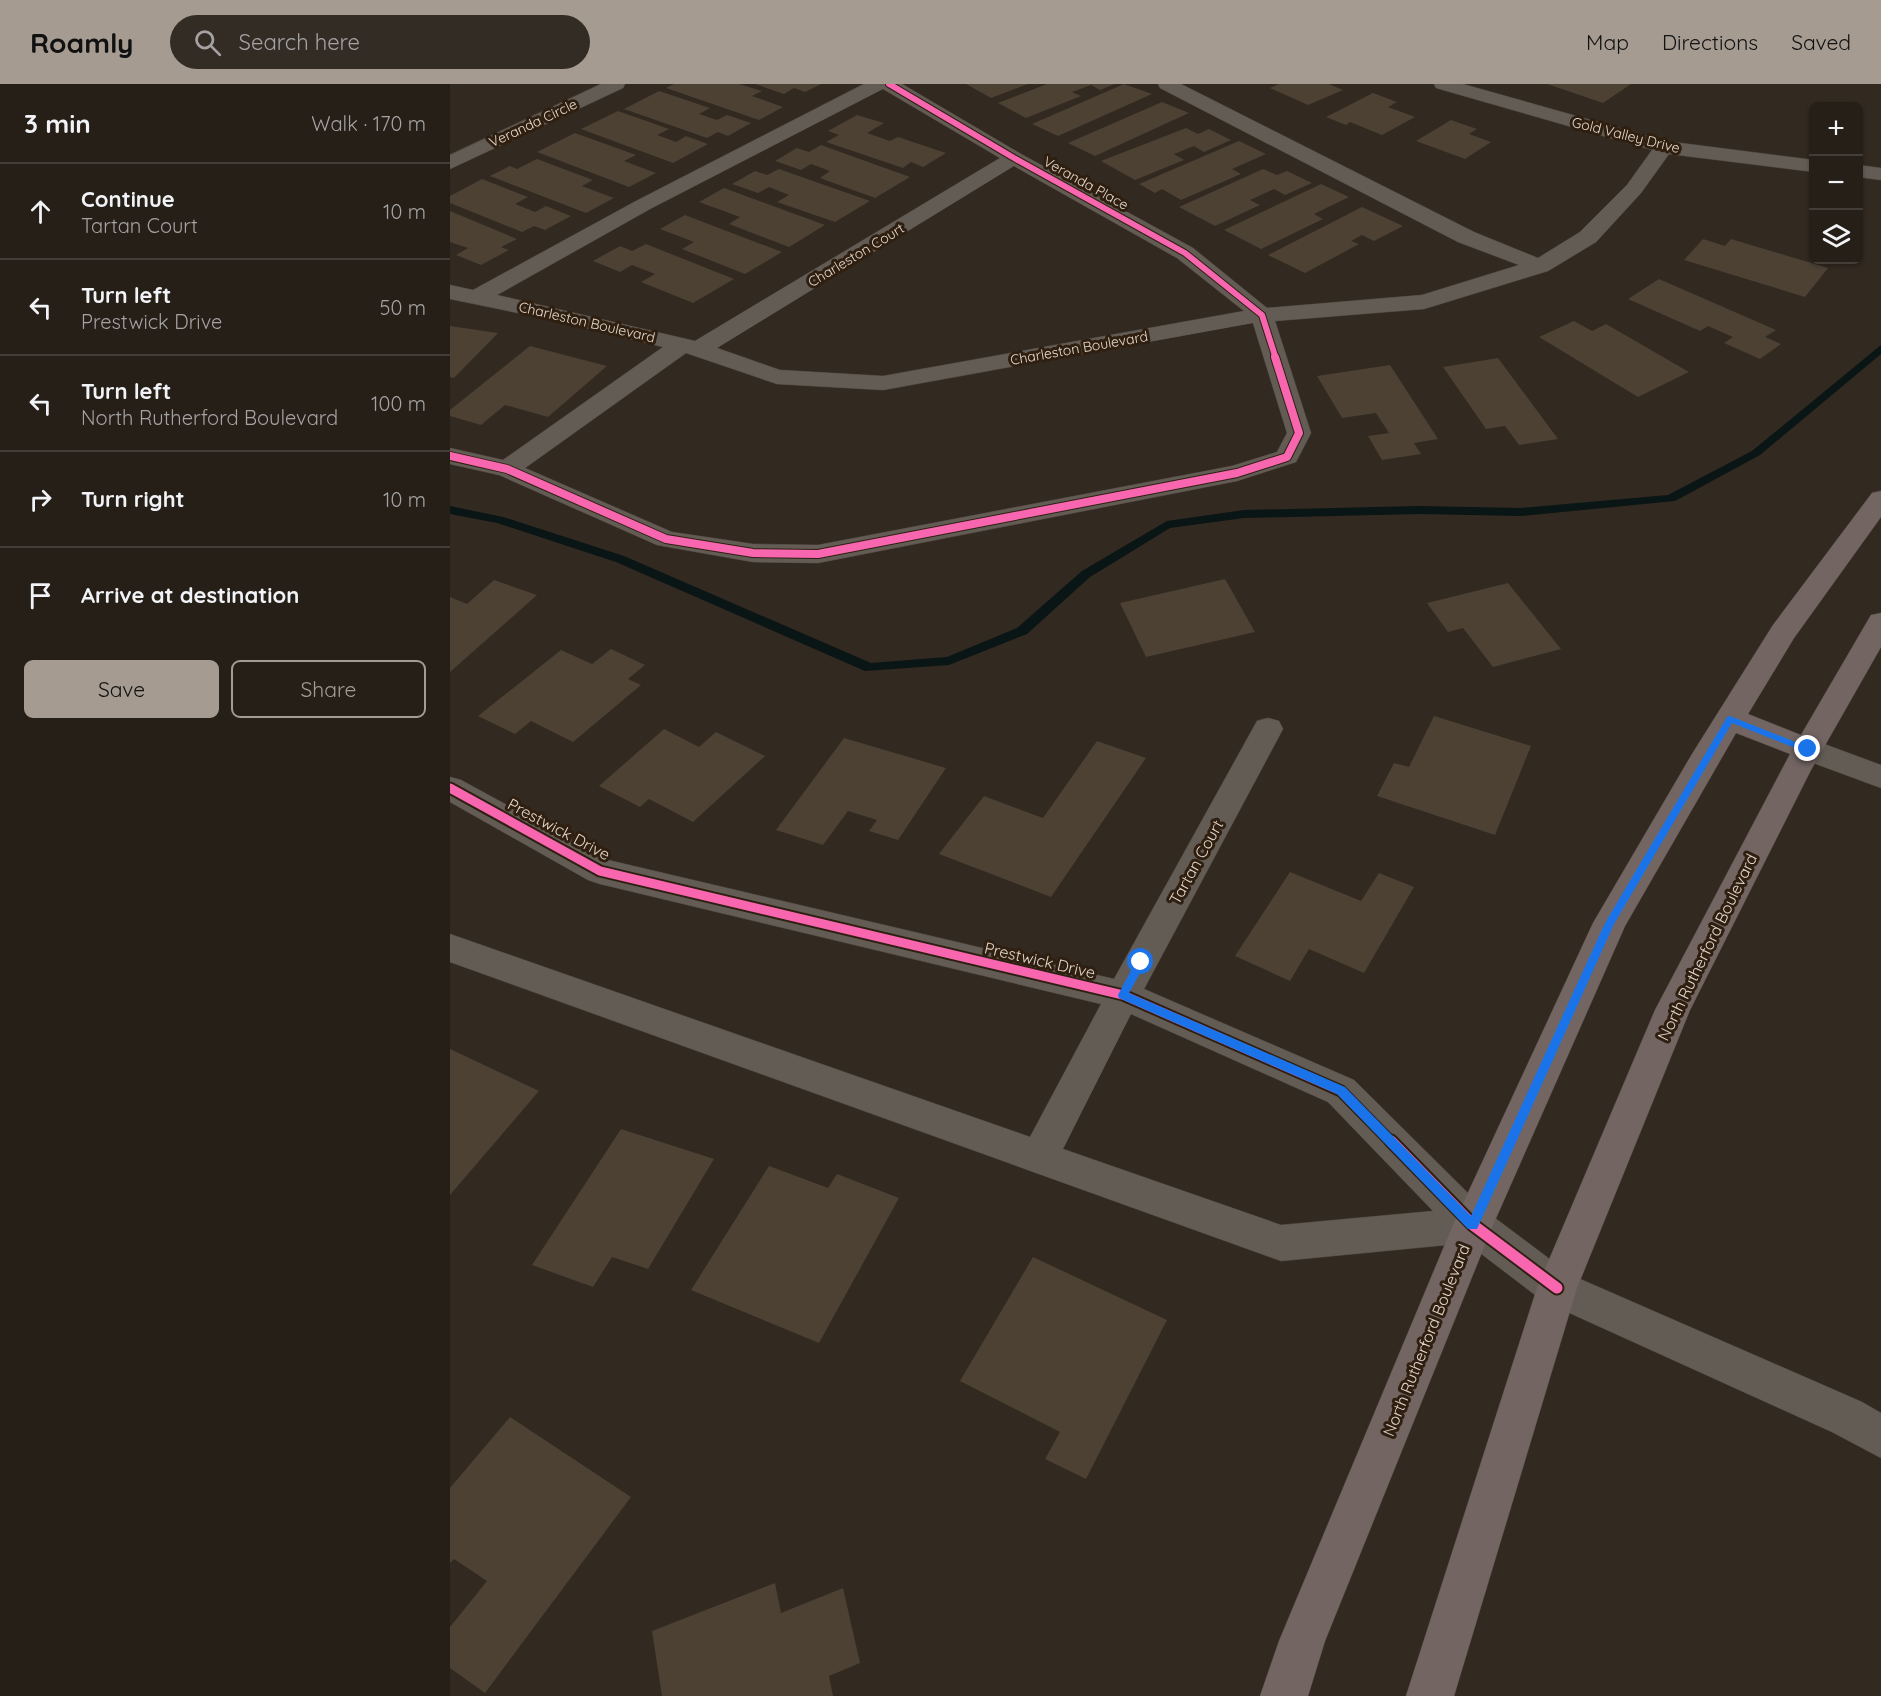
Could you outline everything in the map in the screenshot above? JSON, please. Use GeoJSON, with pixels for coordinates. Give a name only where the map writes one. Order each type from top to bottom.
{"type":"FeatureCollection","features":[{"type":"Feature","properties":{"kind":"main road","name":"North Rutherford Boulevard"},"geometry":{"type":"LineString","coordinates":[[1284,1696],[1302,1641],[1473,1225],[1610,923],[1783,632],[1881,499]]}},
{"type":"Feature","properties":{"kind":"main road","name":"North Rutherford Boulevard"},"geometry":{"type":"LineString","coordinates":[[1430,1696],[1557,1288],[1673,1010],[1808,749],[1881,622]]}},
{"type":"Feature","properties":{"kind":"main road"},"geometry":{"type":"LineString","coordinates":[[1730,719],[1808,749]]}},
{"type":"Feature","properties":{"kind":"street","name":"Veranda Circle"},"geometry":{"type":"LineString","coordinates":[[450,163],[616,84]]}},
{"type":"Feature","properties":{"kind":"street"},"geometry":{"type":"LineString","coordinates":[[477,297],[643,205],[878,84]]}},
{"type":"Feature","properties":{"kind":"street","name":"Veranda Place"},"geometry":{"type":"LineString","coordinates":[[889,84],[1014,159],[1185,253],[1262,315]]}},
{"type":"Feature","properties":{"kind":"street"},"geometry":{"type":"LineString","coordinates":[[1167,84],[1466,237],[1540,266]]}},
{"type":"Feature","properties":{"kind":"street","name":"Gold Valley Drive"},"geometry":{"type":"LineString","coordinates":[[1443,84],[1664,147],[1809,165]]}},
{"type":"Feature","properties":{"kind":"street","name":"Charleston Boulevard"},"geometry":{"type":"LineString","coordinates":[[450,292],[690,347],[777,377],[883,383],[1262,315],[1424,302],[1540,266],[1588,237],[1634,189],[1664,147]]}},
{"type":"Feature","properties":{"kind":"street","name":"Charleston Court"},"geometry":{"type":"LineString","coordinates":[[507,469],[690,347],[870,247],[1014,159]]}},
{"type":"Feature","properties":{"kind":"street"},"geometry":{"type":"LineString","coordinates":[[1863,172],[1881,174]]}},
{"type":"Feature","properties":{"kind":"street"},"geometry":{"type":"LineString","coordinates":[[450,456],[507,469],[666,539],[753,553],[818,554],[1237,473],[1287,457],[1299,434],[1262,315]]}},
{"type":"Feature","properties":{"kind":"street","name":"Tartan Court"},"geometry":{"type":"LineString","coordinates":[[1040,1156],[1123,995],[1268,729]]}},
{"type":"Feature","properties":{"kind":"street"},"geometry":{"type":"LineString","coordinates":[[1808,749],[1881,777]]}},
{"type":"Feature","properties":{"kind":"street","name":"Prestwick Drive"},"geometry":{"type":"LineString","coordinates":[[450,788],[600,871],[1123,995],[1341,1091],[1473,1225],[1557,1288],[1848,1417],[1881,1437]]}},
{"type":"Feature","properties":{"kind":"street"},"geometry":{"type":"LineString","coordinates":[[450,948],[1281,1243],[1473,1225]]}},
{"type":"Feature","properties":{"kind":"building"},"geometry":{"type":"Polygon","coordinates":[[[674,84],[739,84],[762,91],[752,96],[783,107],[759,120],[666,88],[674,84]]]}},
{"type":"Feature","properties":{"kind":"building"},"geometry":{"type":"Polygon","coordinates":[[[755,84],[821,84],[805,92],[794,88],[784,94],[755,84]]]}},
{"type":"Feature","properties":{"kind":"building"},"geometry":{"type":"Polygon","coordinates":[[[966,84],[1028,84],[991,98],[966,84]]]}},
{"type":"Feature","properties":{"kind":"building"},"geometry":{"type":"Polygon","coordinates":[[[1047,84],[1115,84],[1100,90],[1091,85],[1072,92],[1081,96],[1026,118],[998,103],[1047,84]]]}},
{"type":"Feature","properties":{"kind":"building"},"geometry":{"type":"Polygon","coordinates":[[[1124,84],[1152,94],[1058,136],[1032,124],[1124,84]]]}},
{"type":"Feature","properties":{"kind":"building"},"geometry":{"type":"Polygon","coordinates":[[[1279,84],[1329,84],[1343,90],[1308,105],[1270,88],[1279,84]]]}},
{"type":"Feature","properties":{"kind":"building"},"geometry":{"type":"Polygon","coordinates":[[[1547,84],[1631,84],[1603,103],[1547,84]]]}},
{"type":"Feature","properties":{"kind":"building"},"geometry":{"type":"Polygon","coordinates":[[[659,91],[710,108],[699,114],[717,120],[727,115],[751,123],[728,136],[718,132],[707,138],[624,109],[659,91]]]}},
{"type":"Feature","properties":{"kind":"building"},"geometry":{"type":"Polygon","coordinates":[[[1373,93],[1397,102],[1388,107],[1415,117],[1382,135],[1350,122],[1346,125],[1326,117],[1373,93]]]}},
{"type":"Feature","properties":{"kind":"building"},"geometry":{"type":"Polygon","coordinates":[[[1162,102],[1189,113],[1095,156],[1068,143],[1162,102]]]}},
{"type":"Feature","properties":{"kind":"building"},"geometry":{"type":"Polygon","coordinates":[[[618,111],[669,129],[657,135],[676,142],[686,136],[708,144],[673,163],[581,129],[618,111]]]}},
{"type":"Feature","properties":{"kind":"building"},"geometry":{"type":"Polygon","coordinates":[[[857,115],[884,123],[867,133],[890,141],[898,137],[946,153],[923,167],[911,162],[903,168],[826,142],[839,135],[828,131],[857,115]]]}},
{"type":"Feature","properties":{"kind":"building"},"geometry":{"type":"Polygon","coordinates":[[[1451,120],[1477,129],[1469,134],[1491,142],[1465,159],[1416,141],[1451,120]]]}},
{"type":"Feature","properties":{"kind":"building"},"geometry":{"type":"Polygon","coordinates":[[[1186,128],[1198,134],[1209,129],[1231,140],[1204,152],[1194,146],[1174,154],[1184,160],[1135,180],[1101,161],[1186,128]]]}},
{"type":"Feature","properties":{"kind":"building"},"geometry":{"type":"Polygon","coordinates":[[[575,133],[636,155],[624,161],[656,173],[629,187],[537,152],[575,133]]]}},
{"type":"Feature","properties":{"kind":"building"},"geometry":{"type":"Polygon","coordinates":[[[1239,141],[1266,154],[1232,169],[1241,174],[1181,200],[1162,189],[1155,193],[1139,184],[1239,141]]]}},
{"type":"Feature","properties":{"kind":"building"},"geometry":{"type":"Polygon","coordinates":[[[821,145],[910,177],[875,198],[820,178],[830,171],[811,164],[801,170],[775,161],[797,148],[809,152],[821,145]]]}},
{"type":"Feature","properties":{"kind":"building"},"geometry":{"type":"Polygon","coordinates":[[[537,159],[593,180],[582,186],[614,198],[586,213],[490,176],[510,166],[517,169],[537,159]]]}},
{"type":"Feature","properties":{"kind":"building"},"geometry":{"type":"Polygon","coordinates":[[[779,169],[870,201],[835,222],[777,202],[789,195],[769,187],[758,193],[732,184],[755,171],[767,175],[779,169]]]}},
{"type":"Feature","properties":{"kind":"building"},"geometry":{"type":"Polygon","coordinates":[[[1263,169],[1277,175],[1287,171],[1312,183],[1285,195],[1274,189],[1250,200],[1260,205],[1215,226],[1179,207],[1263,169]]]}},
{"type":"Feature","properties":{"kind":"building"},"geometry":{"type":"Polygon","coordinates":[[[482,179],[528,197],[515,204],[535,212],[546,206],[571,216],[545,230],[534,226],[522,232],[450,203],[450,196],[482,179]]]}},
{"type":"Feature","properties":{"kind":"building"},"geometry":{"type":"Polygon","coordinates":[[[1321,184],[1349,197],[1314,214],[1323,219],[1261,249],[1224,230],[1321,184]]]}},
{"type":"Feature","properties":{"kind":"building"},"geometry":{"type":"Polygon","coordinates":[[[724,188],[825,225],[789,247],[729,224],[740,217],[699,202],[724,188]]]}},
{"type":"Feature","properties":{"kind":"building"},"geometry":{"type":"Polygon","coordinates":[[[1362,207],[1403,226],[1374,241],[1362,235],[1351,241],[1359,244],[1305,273],[1268,255],[1362,207]]]}},
{"type":"Feature","properties":{"kind":"building"},"geometry":{"type":"Polygon","coordinates":[[[450,211],[517,239],[501,247],[509,250],[481,265],[456,255],[468,248],[450,242],[450,211]]]}},
{"type":"Feature","properties":{"kind":"building"},"geometry":{"type":"Polygon","coordinates":[[[685,215],[782,252],[745,274],[682,249],[694,242],[660,229],[685,215]]]}},
{"type":"Feature","properties":{"kind":"building"},"geometry":{"type":"Polygon","coordinates":[[[1703,239],[1725,246],[1731,239],[1828,268],[1805,297],[1684,260],[1703,239]]]}},
{"type":"Feature","properties":{"kind":"building"},"geometry":{"type":"Polygon","coordinates":[[[646,244],[734,279],[693,303],[641,282],[655,274],[632,265],[620,272],[593,261],[620,246],[632,251],[646,244]]]}},
{"type":"Feature","properties":{"kind":"building"},"geometry":{"type":"Polygon","coordinates":[[[1659,279],[1776,330],[1765,337],[1781,344],[1760,359],[1724,343],[1733,337],[1708,326],[1700,331],[1628,299],[1659,279]]]}},
{"type":"Feature","properties":{"kind":"building"},"geometry":{"type":"Polygon","coordinates":[[[1574,321],[1592,331],[1606,324],[1689,372],[1638,397],[1539,337],[1574,321]]]}},
{"type":"Feature","properties":{"kind":"building"},"geometry":{"type":"Polygon","coordinates":[[[450,326],[498,333],[454,378],[450,377],[450,326]]]}},
{"type":"Feature","properties":{"kind":"building"},"geometry":{"type":"Polygon","coordinates":[[[530,346],[607,366],[548,417],[505,405],[481,425],[450,416],[450,410],[530,346]]]}},
{"type":"Feature","properties":{"kind":"building"},"geometry":{"type":"Polygon","coordinates":[[[1498,358],[1558,439],[1519,445],[1505,426],[1486,429],[1443,367],[1498,358]]]}},
{"type":"Feature","properties":{"kind":"building"},"geometry":{"type":"Polygon","coordinates":[[[1390,365],[1438,439],[1414,443],[1421,454],[1382,460],[1368,436],[1389,433],[1376,413],[1342,418],[1317,376],[1390,365]]]}},
{"type":"Feature","properties":{"kind":"building"},"geometry":{"type":"Polygon","coordinates":[[[1225,579],[1255,632],[1146,657],[1120,603],[1225,579]]]}},
{"type":"Feature","properties":{"kind":"building"},"geometry":{"type":"Polygon","coordinates":[[[494,580],[537,595],[450,672],[450,597],[467,604],[494,580]]]}},
{"type":"Feature","properties":{"kind":"building"},"geometry":{"type":"Polygon","coordinates":[[[1508,583],[1561,649],[1493,667],[1463,628],[1448,632],[1427,603],[1508,583]]]}},
{"type":"Feature","properties":{"kind":"building"},"geometry":{"type":"Polygon","coordinates":[[[611,649],[645,665],[628,679],[641,685],[573,742],[531,721],[515,734],[478,716],[561,650],[592,664],[611,649]]]}},
{"type":"Feature","properties":{"kind":"building"},"geometry":{"type":"Polygon","coordinates":[[[1434,716],[1531,746],[1495,835],[1377,796],[1394,763],[1409,767],[1434,716]]]}},
{"type":"Feature","properties":{"kind":"building"},"geometry":{"type":"Polygon","coordinates":[[[664,729],[699,747],[716,732],[765,756],[693,822],[649,799],[640,807],[599,786],[664,729]]]}},
{"type":"Feature","properties":{"kind":"building"},"geometry":{"type":"Polygon","coordinates":[[[844,738],[946,768],[898,840],[869,831],[877,820],[848,811],[823,845],[776,830],[844,738]]]}},
{"type":"Feature","properties":{"kind":"building"},"geometry":{"type":"Polygon","coordinates":[[[1097,741],[1146,758],[1051,897],[939,854],[984,796],[1043,818],[1097,741]]]}},
{"type":"Feature","properties":{"kind":"building"},"geometry":{"type":"Polygon","coordinates":[[[1290,872],[1361,901],[1379,873],[1414,887],[1364,973],[1309,949],[1290,981],[1235,956],[1290,872]]]}},
{"type":"Feature","properties":{"kind":"building"},"geometry":{"type":"Polygon","coordinates":[[[450,1049],[539,1091],[450,1195],[450,1049]]]}},
{"type":"Feature","properties":{"kind":"building"},"geometry":{"type":"Polygon","coordinates":[[[621,1129],[714,1159],[648,1269],[612,1257],[593,1287],[532,1265],[621,1129]]]}},
{"type":"Feature","properties":{"kind":"building"},"geometry":{"type":"Polygon","coordinates":[[[769,1166],[828,1188],[837,1174],[899,1198],[819,1343],[691,1290],[769,1166]]]}},
{"type":"Feature","properties":{"kind":"building"},"geometry":{"type":"Polygon","coordinates":[[[1033,1257],[1167,1320],[1086,1479],[1045,1459],[1060,1432],[960,1381],[1033,1257]]]}},
{"type":"Feature","properties":{"kind":"building"},"geometry":{"type":"Polygon","coordinates":[[[510,1417],[631,1497],[485,1693],[450,1668],[450,1627],[487,1581],[454,1559],[450,1563],[450,1488],[510,1417]]]}},
{"type":"Feature","properties":{"kind":"building"},"geometry":{"type":"Polygon","coordinates":[[[775,1583],[781,1613],[843,1588],[860,1663],[829,1676],[833,1696],[662,1696],[652,1631],[775,1583]]]}},
{"type":"Feature","properties":{"kind":"waterway"},"geometry":{"type":"LineString","coordinates":[[450,510],[499,520],[620,559],[870,668],[949,661],[1022,631],[1086,574],[1167,525],[1244,514],[1419,510],[1521,512],[1671,498],[1756,453],[1881,348]]}},
{"type":"Feature","properties":{"kind":"cycle path"},"geometry":{"type":"LineString","coordinates":[[450,456],[507,469],[666,539],[753,553],[818,554],[1237,473],[1287,457],[1299,433],[1262,315],[1185,253],[1014,158],[889,84]]}},
{"type":"Feature","properties":{"kind":"cycle path"},"geometry":{"type":"LineString","coordinates":[[450,788],[600,871],[1123,995],[1341,1091],[1473,1225],[1557,1288]]}},
{"type":"Feature","properties":{"kind":"route"},"geometry":{"type":"LineString","coordinates":[[1141,962],[1123,995],[1341,1091],[1473,1225],[1610,923],[1730,719],[1808,749]]}}]}
